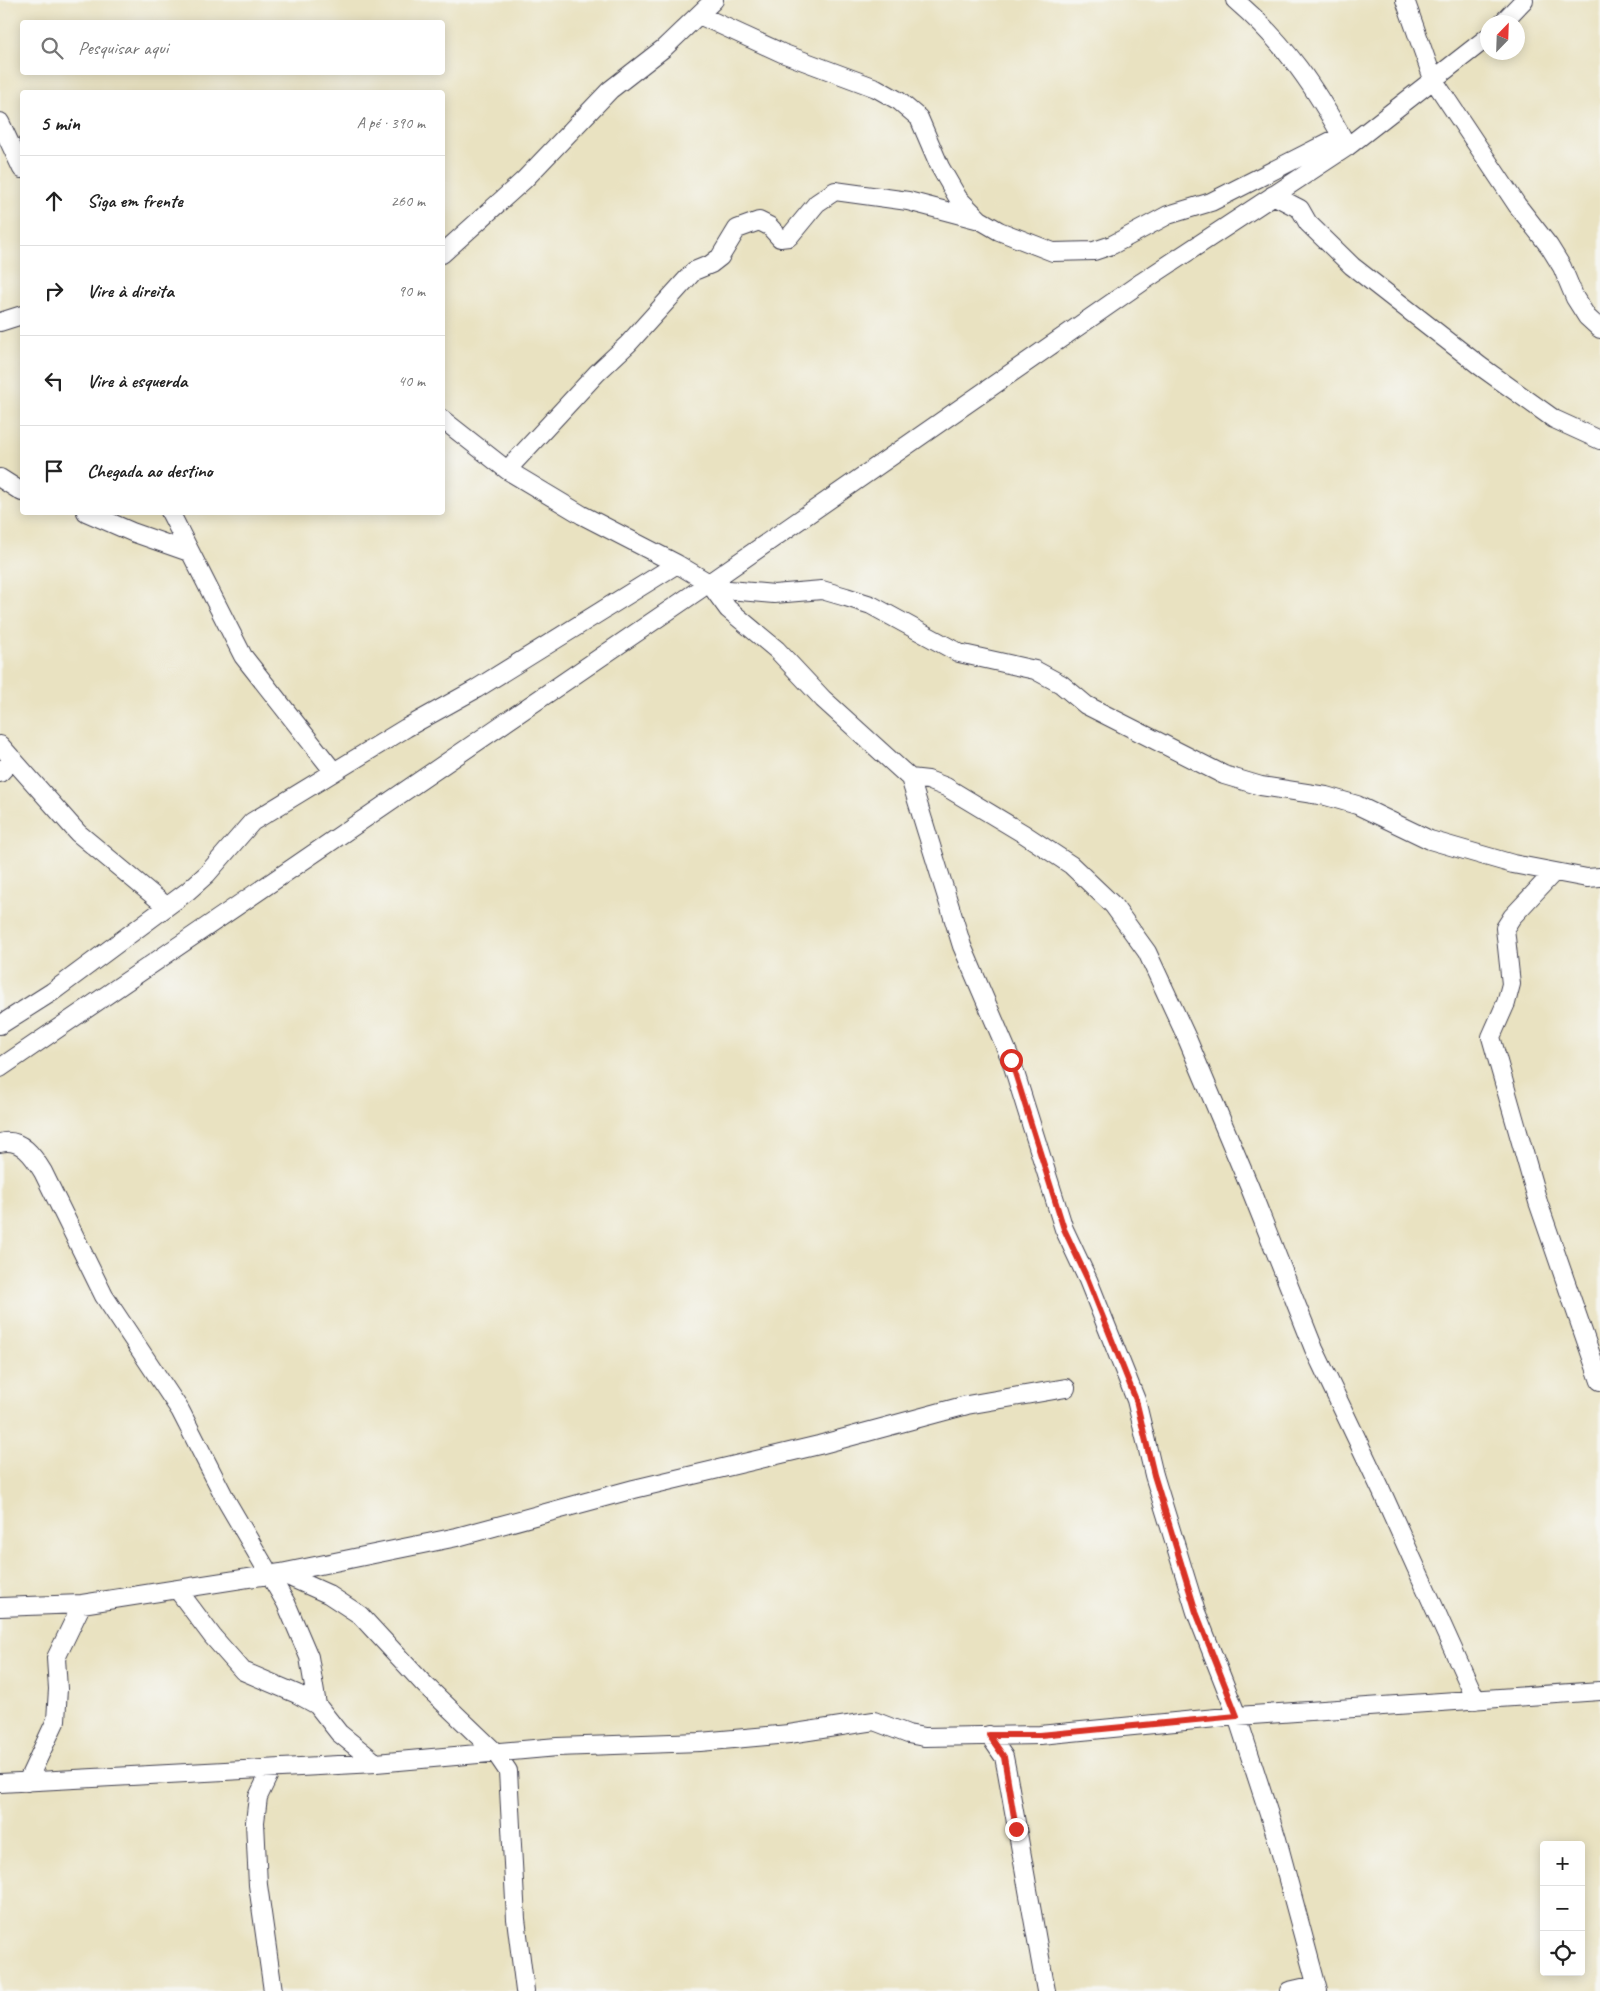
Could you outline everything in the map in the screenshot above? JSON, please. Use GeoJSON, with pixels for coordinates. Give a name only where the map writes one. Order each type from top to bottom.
{"type":"FeatureCollection","features":[{"type":"Feature","properties":{"kind":"street"},"geometry":{"type":"LineString","coordinates":[[445,251],[524,180],[610,90],[664,48],[714,0]]}},
{"type":"Feature","properties":{"kind":"street"},"geometry":{"type":"LineString","coordinates":[[1235,0],[1266,26],[1301,70],[1323,102],[1344,141]]}},
{"type":"Feature","properties":{"kind":"street"},"geometry":{"type":"LineString","coordinates":[[1405,0],[1433,79],[1517,204],[1562,266],[1575,298],[1587,317],[1600,329]]}},
{"type":"Feature","properties":{"kind":"street"},"geometry":{"type":"LineString","coordinates":[[1510,15],[1524,0]]}},
{"type":"Feature","properties":{"kind":"street"},"geometry":{"type":"LineString","coordinates":[[699,15],[782,53],[876,88],[899,101],[919,118],[940,167],[958,198],[980,220],[999,231],[1053,252],[1094,251],[1112,246],[1168,215],[1211,202],[1344,141]]}},
{"type":"Feature","properties":{"kind":"street"},"geometry":{"type":"LineString","coordinates":[[0,1068],[712,588],[1142,282],[1273,195],[1344,141],[1433,79],[1480,43]]}},
{"type":"Feature","properties":{"kind":"street"},"geometry":{"type":"LineString","coordinates":[[0,122],[13,162]]}},
{"type":"Feature","properties":{"kind":"street"},"geometry":{"type":"LineString","coordinates":[[507,470],[628,344],[694,271],[711,264],[720,257],[732,235],[746,224],[759,221],[769,226],[780,238],[789,237],[816,203],[835,191],[908,201],[980,220]]}},
{"type":"Feature","properties":{"kind":"street"},"geometry":{"type":"LineString","coordinates":[[1273,195],[1300,208],[1308,223],[1352,266],[1480,366],[1554,419],[1600,440]]}},
{"type":"Feature","properties":{"kind":"street"},"geometry":{"type":"LineString","coordinates":[[0,322],[20,316]]}},
{"type":"Feature","properties":{"kind":"street"},"geometry":{"type":"LineString","coordinates":[[445,422],[507,470],[582,515],[677,564],[712,588],[728,609],[777,650],[823,699],[910,778],[962,946],[1011,1060],[1064,1229],[1088,1280],[1136,1400],[1154,1475],[1196,1612],[1237,1716],[1277,1839],[1317,1988],[1289,1991]]}},
{"type":"Feature","properties":{"kind":"street"},"geometry":{"type":"LineString","coordinates":[[0,478],[20,491]]}},
{"type":"Feature","properties":{"kind":"street"},"geometry":{"type":"LineString","coordinates":[[93,515],[132,532],[190,552]]}},
{"type":"Feature","properties":{"kind":"street"},"geometry":{"type":"LineString","coordinates":[[174,515],[190,552],[243,656],[334,772]]}},
{"type":"Feature","properties":{"kind":"street"},"geometry":{"type":"LineString","coordinates":[[0,1025],[52,992],[188,890],[207,874],[252,822],[406,728],[476,689],[677,564]]}},
{"type":"Feature","properties":{"kind":"street"},"geometry":{"type":"LineString","coordinates":[[712,588],[774,594],[822,590],[846,597],[871,606],[959,653],[1035,670],[1061,684],[1086,705],[1224,775],[1262,786],[1326,796],[1357,805],[1430,840],[1513,864],[1587,878],[1600,877]]}},
{"type":"Feature","properties":{"kind":"street"},"geometry":{"type":"LineString","coordinates":[[0,745],[78,833],[166,906]]}},
{"type":"Feature","properties":{"kind":"street"},"geometry":{"type":"LineString","coordinates":[[0,773],[13,759]]}},
{"type":"Feature","properties":{"kind":"street"},"geometry":{"type":"LineString","coordinates":[[910,778],[928,780],[946,787],[1071,865],[1113,905],[1147,952],[1212,1099],[1314,1349],[1382,1492],[1476,1700]]}},
{"type":"Feature","properties":{"kind":"street"},"geometry":{"type":"LineString","coordinates":[[1554,872],[1512,916],[1505,928],[1511,984],[1506,1003],[1491,1037],[1538,1202],[1600,1380]]}},
{"type":"Feature","properties":{"kind":"street"},"geometry":{"type":"LineString","coordinates":[[0,1143],[5,1141],[24,1147],[33,1156],[43,1172],[104,1296],[180,1410],[227,1502],[275,1574],[309,1657],[317,1705]]}},
{"type":"Feature","properties":{"kind":"street"},"geometry":{"type":"LineString","coordinates":[[0,1607],[82,1604],[177,1590],[275,1574],[457,1537],[634,1489],[819,1445],[967,1405],[1066,1388]]}},
{"type":"Feature","properties":{"kind":"street"},"geometry":{"type":"LineString","coordinates":[[275,1574],[328,1594],[360,1615],[422,1682],[495,1752],[508,1770],[516,1919],[525,1991]]}},
{"type":"Feature","properties":{"kind":"street"},"geometry":{"type":"LineString","coordinates":[[177,1590],[213,1637],[243,1671],[297,1694],[317,1705],[339,1733],[376,1763]]}},
{"type":"Feature","properties":{"kind":"street"},"geometry":{"type":"LineString","coordinates":[[27,1782],[56,1720],[58,1688],[56,1658],[82,1604]]}},
{"type":"Feature","properties":{"kind":"street"},"geometry":{"type":"LineString","coordinates":[[0,1783],[271,1770],[557,1747],[700,1742],[789,1734],[874,1721],[908,1734],[924,1737],[1040,1735],[1237,1716],[1600,1691]]}},
{"type":"Feature","properties":{"kind":"street"},"geometry":{"type":"LineString","coordinates":[[989,1735],[1004,1757],[1046,1991]]}},
{"type":"Feature","properties":{"kind":"street"},"geometry":{"type":"LineString","coordinates":[[271,1770],[258,1797],[255,1822],[258,1885],[274,1991]]}},
{"type":"Feature","properties":{"kind":"route"},"geometry":{"type":"LineString","coordinates":[[1011,1060],[1064,1229],[1088,1280],[1136,1400],[1154,1475],[1196,1612],[1237,1716],[1040,1735],[989,1735],[1004,1757],[1016,1829]]}}]}
